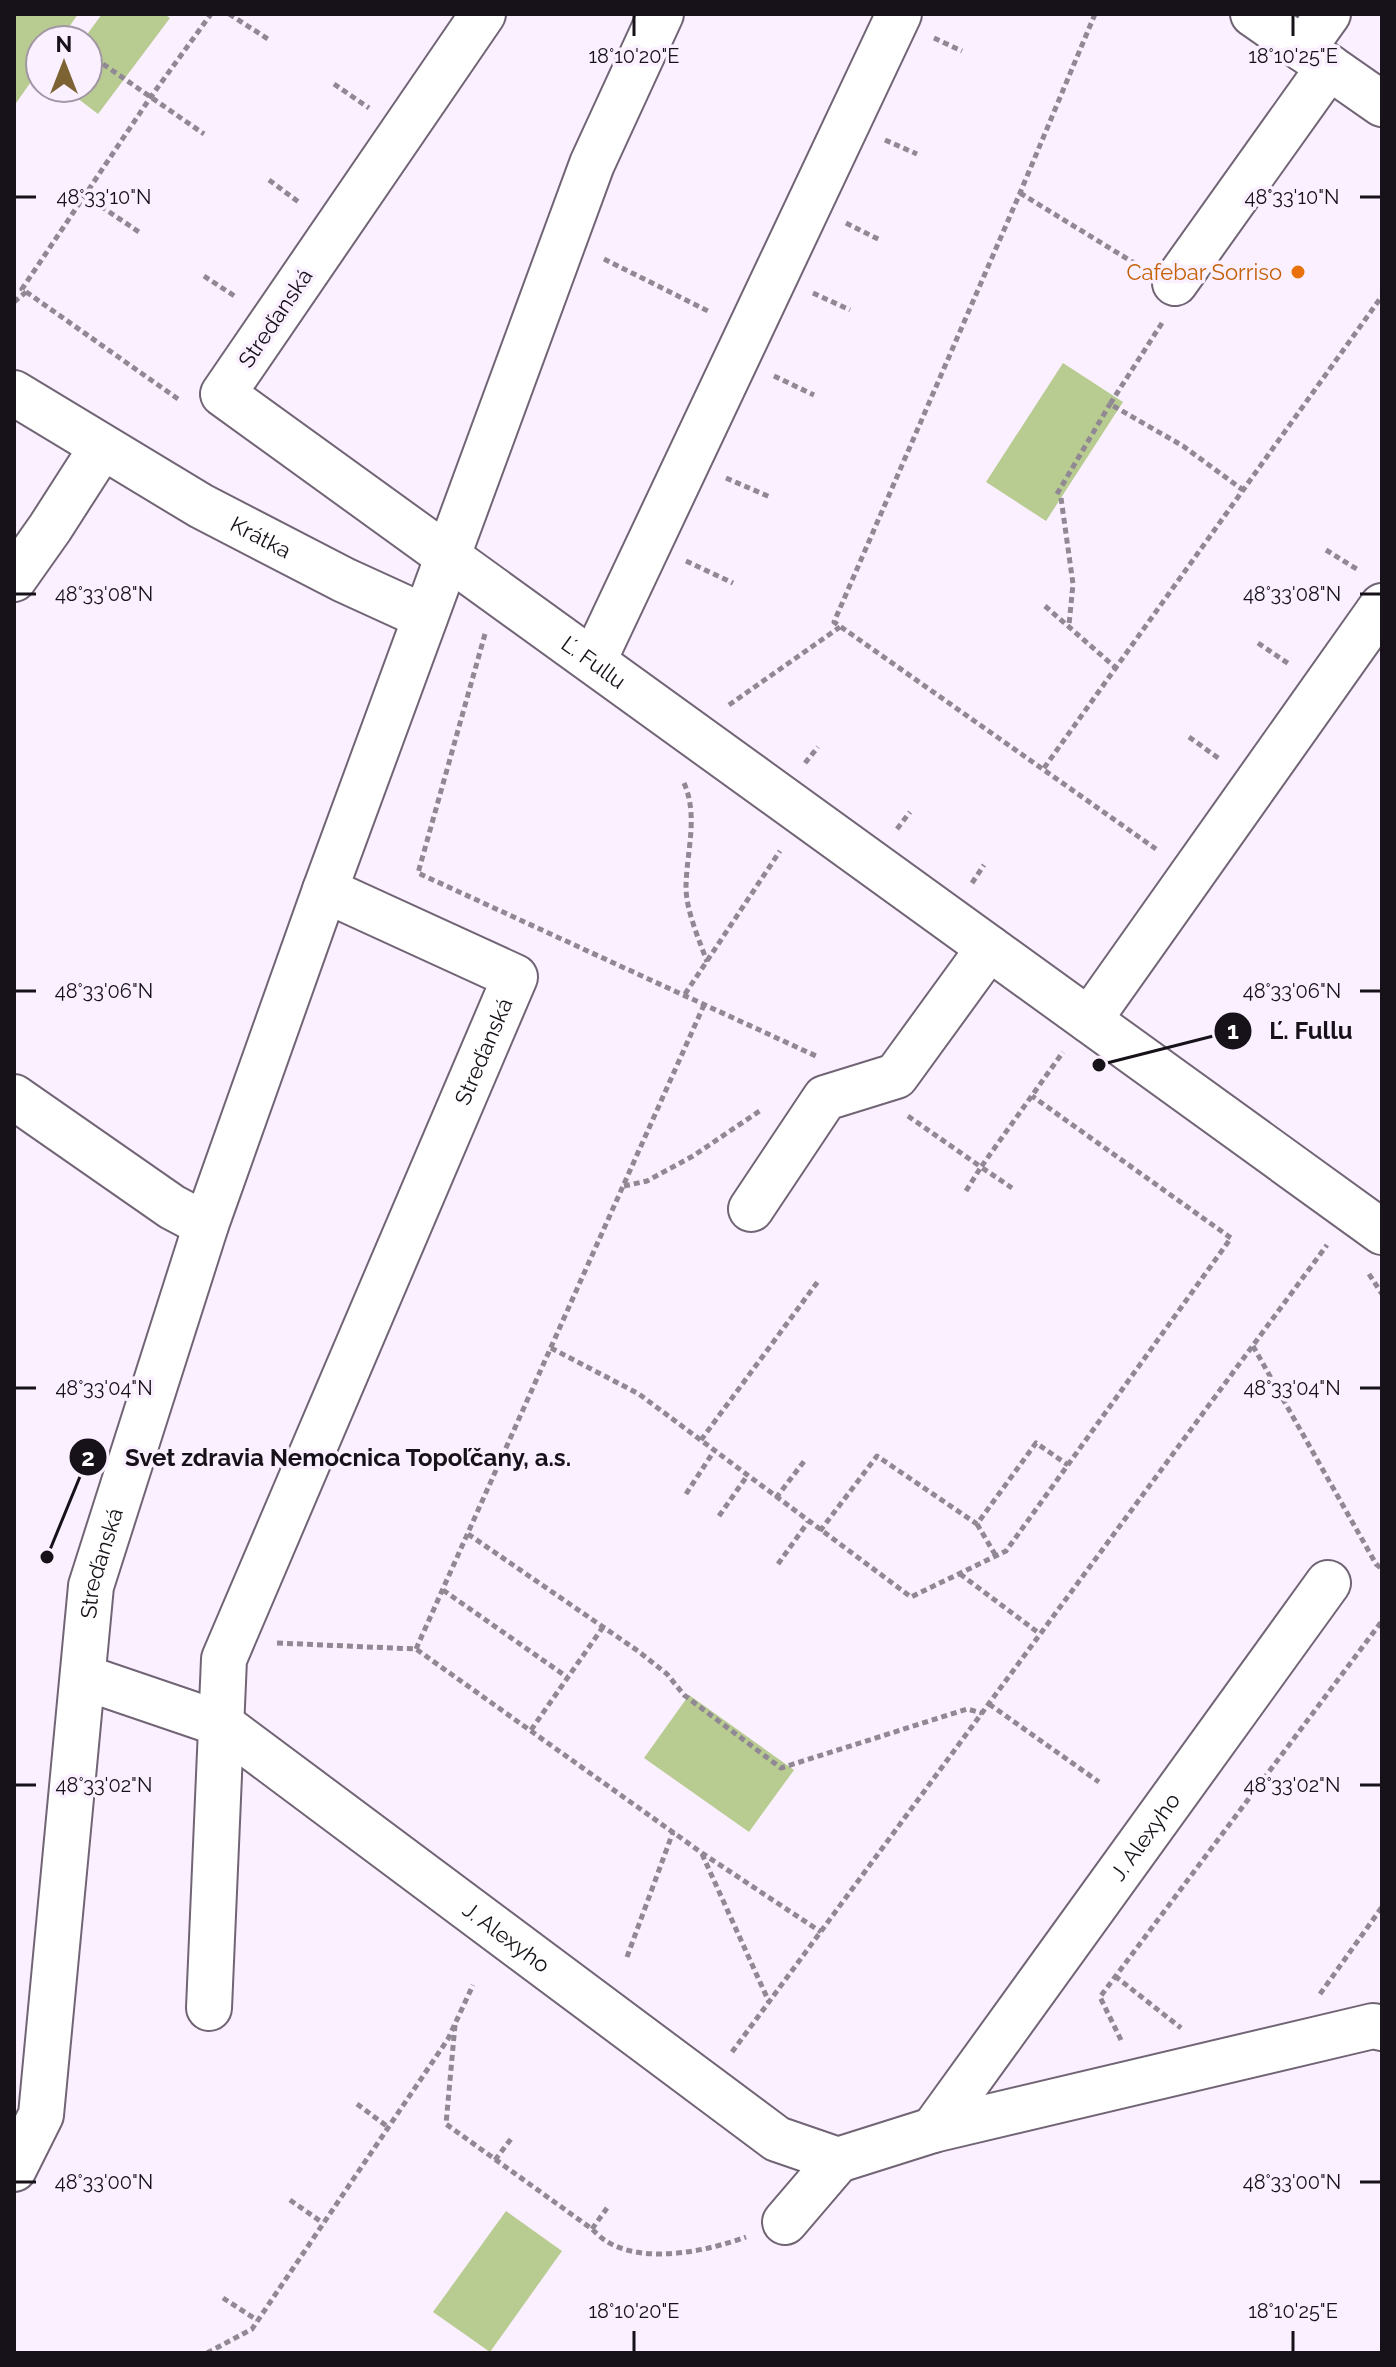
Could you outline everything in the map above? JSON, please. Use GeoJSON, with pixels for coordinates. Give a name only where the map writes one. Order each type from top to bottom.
{"type":"FeatureCollection","features":[{"type":"Feature","properties":{"kind":"street","name":"Streďanská"},"geometry":{"type":"LineString","coordinates":[[447,557],[223,394],[483,14]]}},
{"type":"Feature","properties":{"kind":"street","name":"Streďanská"},"geometry":{"type":"LineString","coordinates":[[14,2169],[41,2115],[91,1586],[206,1225],[325,890],[592,164],[661,14]]}},
{"type":"Feature","properties":{"kind":"street"},"geometry":{"type":"LineString","coordinates":[[1253,14],[1382,104]]}},
{"type":"Feature","properties":{"kind":"street"},"geometry":{"type":"LineString","coordinates":[[1165,290],[1316,58],[1328,14]]}},
{"type":"Feature","properties":{"kind":"street"},"geometry":{"type":"LineString","coordinates":[[594,660],[748,332],[912,24]]}},
{"type":"Feature","properties":{"kind":"street","name":"Krátka"},"geometry":{"type":"LineString","coordinates":[[14,393],[201,506],[344,580],[425,617]]}},
{"type":"Feature","properties":{"kind":"street"},"geometry":{"type":"LineString","coordinates":[[14,579],[102,447]]}},
{"type":"Feature","properties":{"kind":"street","name":"Ľ. Fullu"},"geometry":{"type":"LineString","coordinates":[[447,557],[594,660],[989,948],[1077,1034],[1382,1232]]}},
{"type":"Feature","properties":{"kind":"street"},"geometry":{"type":"LineString","coordinates":[[1077,1034],[1375,591]]}},
{"type":"Feature","properties":{"kind":"street","name":"Streďanská"},"geometry":{"type":"LineString","coordinates":[[209,2008],[224,1659],[515,977],[325,890]]}},
{"type":"Feature","properties":{"kind":"street"},"geometry":{"type":"LineString","coordinates":[[751,1209],[825,1098],[896,1076],[989,948]]}},
{"type":"Feature","properties":{"kind":"street"},"geometry":{"type":"LineString","coordinates":[[14,1097],[172,1207],[206,1225]]}},
{"type":"Feature","properties":{"kind":"street","name":"J. Alexyho"},"geometry":{"type":"LineString","coordinates":[[933,2130],[1328,1583]]}},
{"type":"Feature","properties":{"kind":"street","name":"J. Alexyho"},"geometry":{"type":"LineString","coordinates":[[83,1677],[221,1724],[777,2139],[838,2160]]}},
{"type":"Feature","properties":{"kind":"street"},"geometry":{"type":"LineString","coordinates":[[785,2222],[838,2160],[933,2130],[1373,2026],[1382,2028]]}},
{"type":"Feature","properties":{"kind":"path"},"geometry":{"type":"LineString","coordinates":[[178,399],[22,289],[150,98],[211,14]]}},
{"type":"Feature","properties":{"kind":"path"},"geometry":{"type":"LineString","coordinates":[[229,14],[268,39]]}},
{"type":"Feature","properties":{"kind":"path"},"geometry":{"type":"LineString","coordinates":[[1095,14],[834,622],[1168,858]]}},
{"type":"Feature","properties":{"kind":"path"},"geometry":{"type":"LineString","coordinates":[[912,24],[962,51]]}},
{"type":"Feature","properties":{"kind":"path"},"geometry":{"type":"LineString","coordinates":[[104,65],[204,134]]}},
{"type":"Feature","properties":{"kind":"path"},"geometry":{"type":"LineString","coordinates":[[334,84],[373,111]]}},
{"type":"Feature","properties":{"kind":"path"},"geometry":{"type":"LineString","coordinates":[[877,136],[917,154]]}},
{"type":"Feature","properties":{"kind":"path"},"geometry":{"type":"LineString","coordinates":[[269,180],[308,208]]}},
{"type":"Feature","properties":{"kind":"path"},"geometry":{"type":"LineString","coordinates":[[1020,193],[1165,290],[1110,404],[1059,496],[1073,584],[1069,625]]}},
{"type":"Feature","properties":{"kind":"path"},"geometry":{"type":"LineString","coordinates":[[84,195],[139,232]]}},
{"type":"Feature","properties":{"kind":"path"},"geometry":{"type":"LineString","coordinates":[[838,219],[880,240]]}},
{"type":"Feature","properties":{"kind":"path"},"geometry":{"type":"LineString","coordinates":[[599,257],[748,332]]}},
{"type":"Feature","properties":{"kind":"path"},"geometry":{"type":"LineString","coordinates":[[204,276],[243,302]]}},
{"type":"Feature","properties":{"kind":"path"},"geometry":{"type":"LineString","coordinates":[[805,289],[850,310]]}},
{"type":"Feature","properties":{"kind":"path"},"geometry":{"type":"LineString","coordinates":[[14,302],[26,292]]}},
{"type":"Feature","properties":{"kind":"path"},"geometry":{"type":"LineString","coordinates":[[1044,768],[1382,296]]}},
{"type":"Feature","properties":{"kind":"path"},"geometry":{"type":"LineString","coordinates":[[766,372],[814,395]]}},
{"type":"Feature","properties":{"kind":"path"},"geometry":{"type":"LineString","coordinates":[[1110,404],[1183,446],[1243,490]]}},
{"type":"Feature","properties":{"kind":"path"},"geometry":{"type":"LineString","coordinates":[[718,474],[770,497]]}},
{"type":"Feature","properties":{"kind":"path"},"geometry":{"type":"LineString","coordinates":[[1326,550],[1375,591]]}},
{"type":"Feature","properties":{"kind":"path"},"geometry":{"type":"LineString","coordinates":[[678,557],[733,583]]}},
{"type":"Feature","properties":{"kind":"path"},"geometry":{"type":"LineString","coordinates":[[1045,606],[1116,668]]}},
{"type":"Feature","properties":{"kind":"path"},"geometry":{"type":"LineString","coordinates":[[487,625],[418,873],[823,1059]]}},
{"type":"Feature","properties":{"kind":"path"},"geometry":{"type":"LineString","coordinates":[[724,708],[840,627]]}},
{"type":"Feature","properties":{"kind":"path"},"geometry":{"type":"LineString","coordinates":[[1258,643],[1300,671]]}},
{"type":"Feature","properties":{"kind":"path"},"geometry":{"type":"LineString","coordinates":[[1189,737],[1231,768]]}},
{"type":"Feature","properties":{"kind":"path"},"geometry":{"type":"LineString","coordinates":[[680,775],[690,796],[692,815],[686,892],[707,962]]}},
{"type":"Feature","properties":{"kind":"path"},"geometry":{"type":"LineString","coordinates":[[685,994],[804,813]]}},
{"type":"Feature","properties":{"kind":"path"},"geometry":{"type":"LineString","coordinates":[[416,1649],[704,1005]]}},
{"type":"Feature","properties":{"kind":"path"},"geometry":{"type":"LineString","coordinates":[[966,1191],[1077,1034]]}},
{"type":"Feature","properties":{"kind":"path"},"geometry":{"type":"LineString","coordinates":[[551,1348],[639,1394],[911,1597],[1006,1551],[1231,1238],[1032,1096]]}},
{"type":"Feature","properties":{"kind":"path"},"geometry":{"type":"LineString","coordinates":[[623,1186],[647,1181],[693,1156],[764,1107]]}},
{"type":"Feature","properties":{"kind":"path"},"geometry":{"type":"LineString","coordinates":[[910,1117],[1012,1188]]}},
{"type":"Feature","properties":{"kind":"path"},"geometry":{"type":"LineString","coordinates":[[707,2087],[1327,1244]]}},
{"type":"Feature","properties":{"kind":"path"},"geometry":{"type":"LineString","coordinates":[[701,1440],[819,1280]]}},
{"type":"Feature","properties":{"kind":"path"},"geometry":{"type":"LineString","coordinates":[[1253,1346],[1376,1564],[1382,1569]]}},
{"type":"Feature","properties":{"kind":"path"},"geometry":{"type":"LineString","coordinates":[[977,1524],[1036,1443],[1068,1465]]}},
{"type":"Feature","properties":{"kind":"path"},"geometry":{"type":"LineString","coordinates":[[686,1494],[714,1451]]}},
{"type":"Feature","properties":{"kind":"path"},"geometry":{"type":"LineString","coordinates":[[820,1531],[877,1456],[977,1524],[996,1556]]}},
{"type":"Feature","properties":{"kind":"path"},"geometry":{"type":"LineString","coordinates":[[776,1498],[805,1460]]}},
{"type":"Feature","properties":{"kind":"path"},"geometry":{"type":"LineString","coordinates":[[719,1516],[747,1476]]}},
{"type":"Feature","properties":{"kind":"path"},"geometry":{"type":"LineString","coordinates":[[778,1564],[808,1522]]}},
{"type":"Feature","properties":{"kind":"path"},"geometry":{"type":"LineString","coordinates":[[468,1534],[667,1674],[684,1695],[781,1768],[967,1709],[982,1713]]}},
{"type":"Feature","properties":{"kind":"path"},"geometry":{"type":"LineString","coordinates":[[960,1574],[1040,1634]]}},
{"type":"Feature","properties":{"kind":"path"},"geometry":{"type":"LineString","coordinates":[[443,1590],[567,1677]]}},
{"type":"Feature","properties":{"kind":"path"},"geometry":{"type":"LineString","coordinates":[[1100,1997],[1382,1621]]}},
{"type":"Feature","properties":{"kind":"path"},"geometry":{"type":"LineString","coordinates":[[531,1730],[603,1627]]}},
{"type":"Feature","properties":{"kind":"path"},"geometry":{"type":"LineString","coordinates":[[265,1643],[416,1649],[702,1853],[821,1932]]}},
{"type":"Feature","properties":{"kind":"path"},"geometry":{"type":"LineString","coordinates":[[989,1704],[1099,1782]]}},
{"type":"Feature","properties":{"kind":"path"},"geometry":{"type":"LineString","coordinates":[[627,1957],[673,1832]]}},
{"type":"Feature","properties":{"kind":"path"},"geometry":{"type":"LineString","coordinates":[[702,1853],[769,2002]]}},
{"type":"Feature","properties":{"kind":"path"},"geometry":{"type":"LineString","coordinates":[[1115,1976],[1189,2034]]}},
{"type":"Feature","properties":{"kind":"path"},"geometry":{"type":"LineString","coordinates":[[207,2353],[252,2329],[448,2039],[473,1985]]}},
{"type":"Feature","properties":{"kind":"path"},"geometry":{"type":"LineString","coordinates":[[455,2025],[446,2124],[607,2242],[629,2250],[663,2254],[723,2245],[785,2222]]}},
{"type":"Feature","properties":{"kind":"path"},"geometry":{"type":"LineString","coordinates":[[357,2104],[388,2127]]}},
{"type":"Feature","properties":{"kind":"path"},"geometry":{"type":"LineString","coordinates":[[495,2160],[511,2139]]}},
{"type":"Feature","properties":{"kind":"path"},"geometry":{"type":"LineString","coordinates":[[290,2200],[323,2223]]}},
{"type":"Feature","properties":{"kind":"path"},"geometry":{"type":"LineString","coordinates":[[592,2229],[607,2208]]}},
{"type":"Feature","properties":{"kind":"path"},"geometry":{"type":"LineString","coordinates":[[223,2298],[257,2320]]}},
{"type":"Feature","properties":{"kind":"green space"},"geometry":{"type":"Polygon","coordinates":[[[14,14],[78,14],[71,24],[24,24],[24,92],[14,106],[14,14]]]}},
{"type":"Feature","properties":{"kind":"green space"},"geometry":{"type":"Polygon","coordinates":[[[102,14],[164,14],[170,18],[98,114],[85,104],[104,104],[104,24],[95,24],[102,14]]]}},
{"type":"Feature","properties":{"kind":"green space"},"geometry":{"type":"Polygon","coordinates":[[[1063,363],[1123,402],[1046,521],[986,482],[1063,363]]]}},
{"type":"Feature","properties":{"kind":"green space"},"geometry":{"type":"Polygon","coordinates":[[[689,1695],[794,1770],[749,1832],[644,1758],[689,1695]]]}},
{"type":"Feature","properties":{"kind":"green space"},"geometry":{"type":"Polygon","coordinates":[[[506,2211],[562,2251],[490,2352],[433,2312],[506,2211]]]}},
{"type":"Feature","properties":{"kind":"place","name":"Cafebar Sorriso"},"geometry":{"type":"Point","coordinates":[1298,272]}},
{"type":"Feature","properties":{"kind":"place","name":"Ľ. Fullu"},"geometry":{"type":"Point","coordinates":[1099,1065]}},
{"type":"Feature","properties":{"kind":"place","name":"Svet zdravia Nemocnica Topoľčany, a.s."},"geometry":{"type":"Point","coordinates":[47,1557]}}]}
